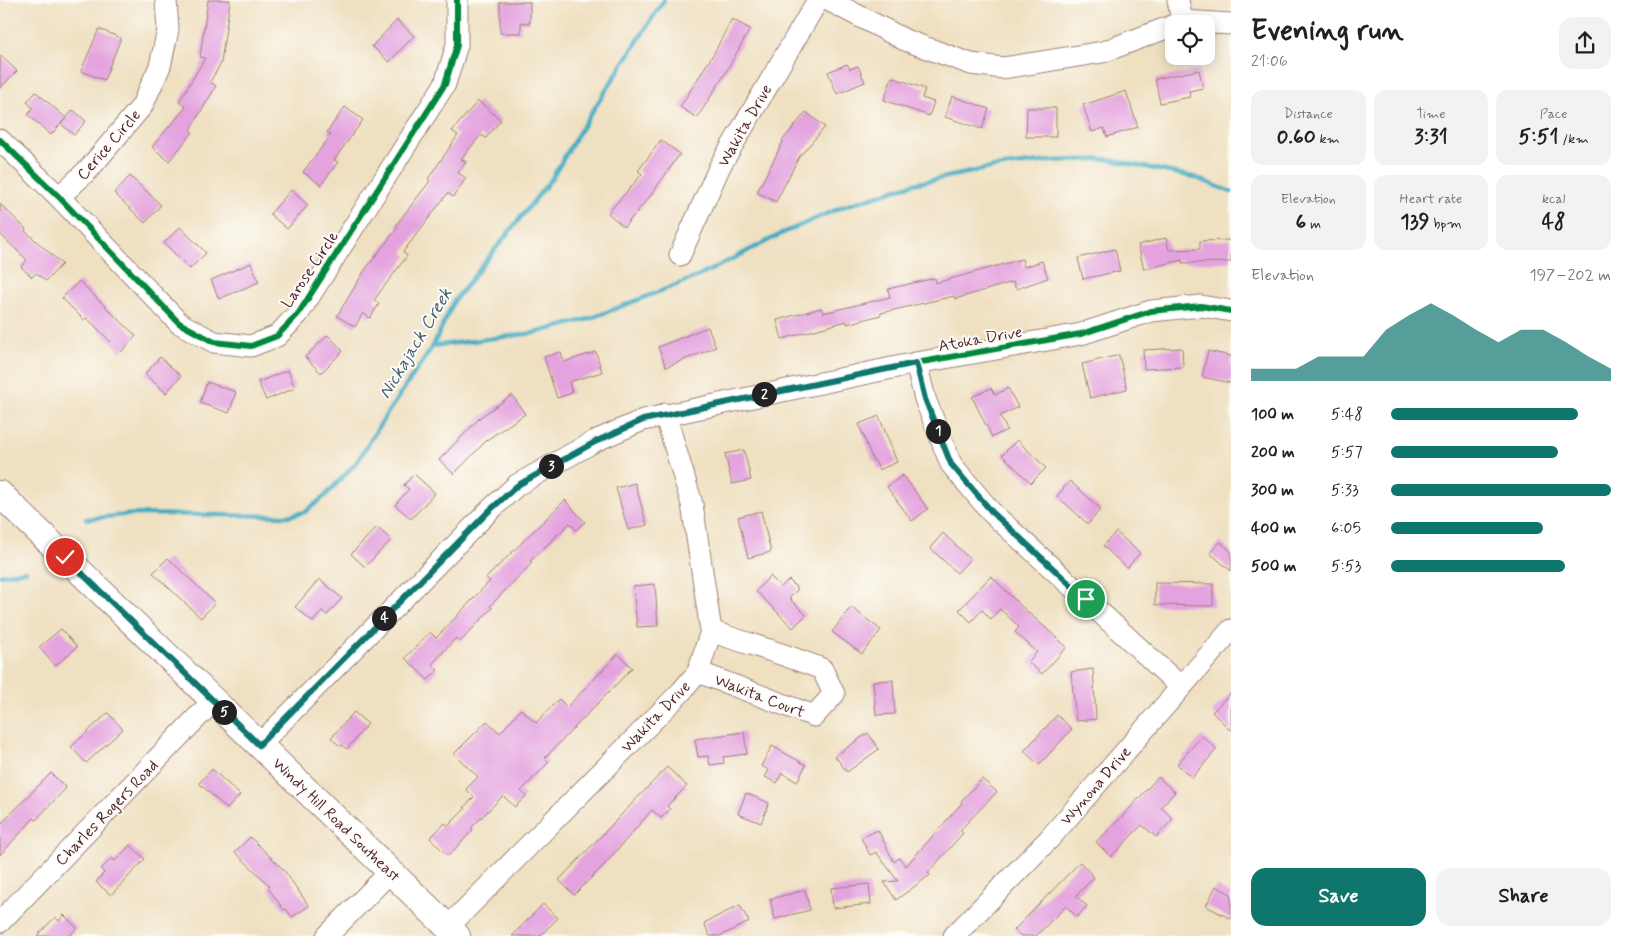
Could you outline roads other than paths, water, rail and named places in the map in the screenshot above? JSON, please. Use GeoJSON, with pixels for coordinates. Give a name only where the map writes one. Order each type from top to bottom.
{"type":"FeatureCollection","features":[{"type":"Feature","properties":{"kind":"main road","name":"Windy Hill Road Southeast"},"geometry":{"type":"LineString","coordinates":[[0,494],[452,931]]}},
{"type":"Feature","properties":{"kind":"street","name":"Cerice Circle"},"geometry":{"type":"LineString","coordinates":[[59,197],[89,169],[142,106],[160,66],[168,30],[166,0]]}},
{"type":"Feature","properties":{"kind":"street","name":"Larose Circle"},"geometry":{"type":"LineString","coordinates":[[0,140],[59,197],[179,323],[214,342],[251,346],[277,336],[298,314],[445,84],[457,45],[457,0]]}},
{"type":"Feature","properties":{"kind":"street","name":"Wakita Drive"},"geometry":{"type":"LineString","coordinates":[[680,255],[720,166],[818,0]]}},
{"type":"Feature","properties":{"kind":"street"},"geometry":{"type":"LineString","coordinates":[[828,0],[905,40],[971,64],[1003,68],[1103,52],[1165,28]]}},
{"type":"Feature","properties":{"kind":"street"},"geometry":{"type":"LineString","coordinates":[[1177,15],[1178,0]]}},
{"type":"Feature","properties":{"kind":"street"},"geometry":{"type":"LineString","coordinates":[[1215,24],[1231,24]]}},
{"type":"Feature","properties":{"kind":"street","name":"Atoka Drive"},"geometry":{"type":"LineString","coordinates":[[259,745],[489,511],[518,485],[595,442],[643,420],[916,363],[1081,334],[1151,311],[1201,306],[1231,310]]}},
{"type":"Feature","properties":{"kind":"street"},"geometry":{"type":"LineString","coordinates":[[916,363],[925,399],[951,464],[992,512],[1180,686]]}},
{"type":"Feature","properties":{"kind":"street","name":"Wakita Drive"},"geometry":{"type":"LineString","coordinates":[[452,931],[698,672],[711,631],[692,504],[665,414]]}},
{"type":"Feature","properties":{"kind":"street","name":"Wynona Drive"},"geometry":{"type":"LineString","coordinates":[[954,936],[1049,839],[1180,686],[1231,630]]}},
{"type":"Feature","properties":{"kind":"street","name":"Wakita Court"},"geometry":{"type":"LineString","coordinates":[[698,672],[814,716],[834,694],[822,669],[790,656],[755,647],[711,631]]}},
{"type":"Feature","properties":{"kind":"street","name":"Charles Rogers Road"},"geometry":{"type":"LineString","coordinates":[[0,922],[213,701]]}},
{"type":"Feature","properties":{"kind":"street"},"geometry":{"type":"LineString","coordinates":[[326,936],[391,871]]}},
{"type":"Feature","properties":{"kind":"waterway","name":"Nickajack Creek"},"geometry":{"type":"LineString","coordinates":[[86,519],[133,514],[288,516],[305,512],[325,496],[357,462],[433,346],[454,301],[552,178],[581,129],[664,0]]}},
{"type":"Feature","properties":{"kind":"waterway"},"geometry":{"type":"LineString","coordinates":[[433,346],[534,333],[589,319],[699,276],[783,233],[842,207],[913,184],[995,167],[1050,161],[1106,159],[1194,177],[1231,192]]}},
{"type":"Feature","properties":{"kind":"waterway","name":"Nickajack Creek"},"geometry":{"type":"LineString","coordinates":[[0,575],[26,571]]}}]}
